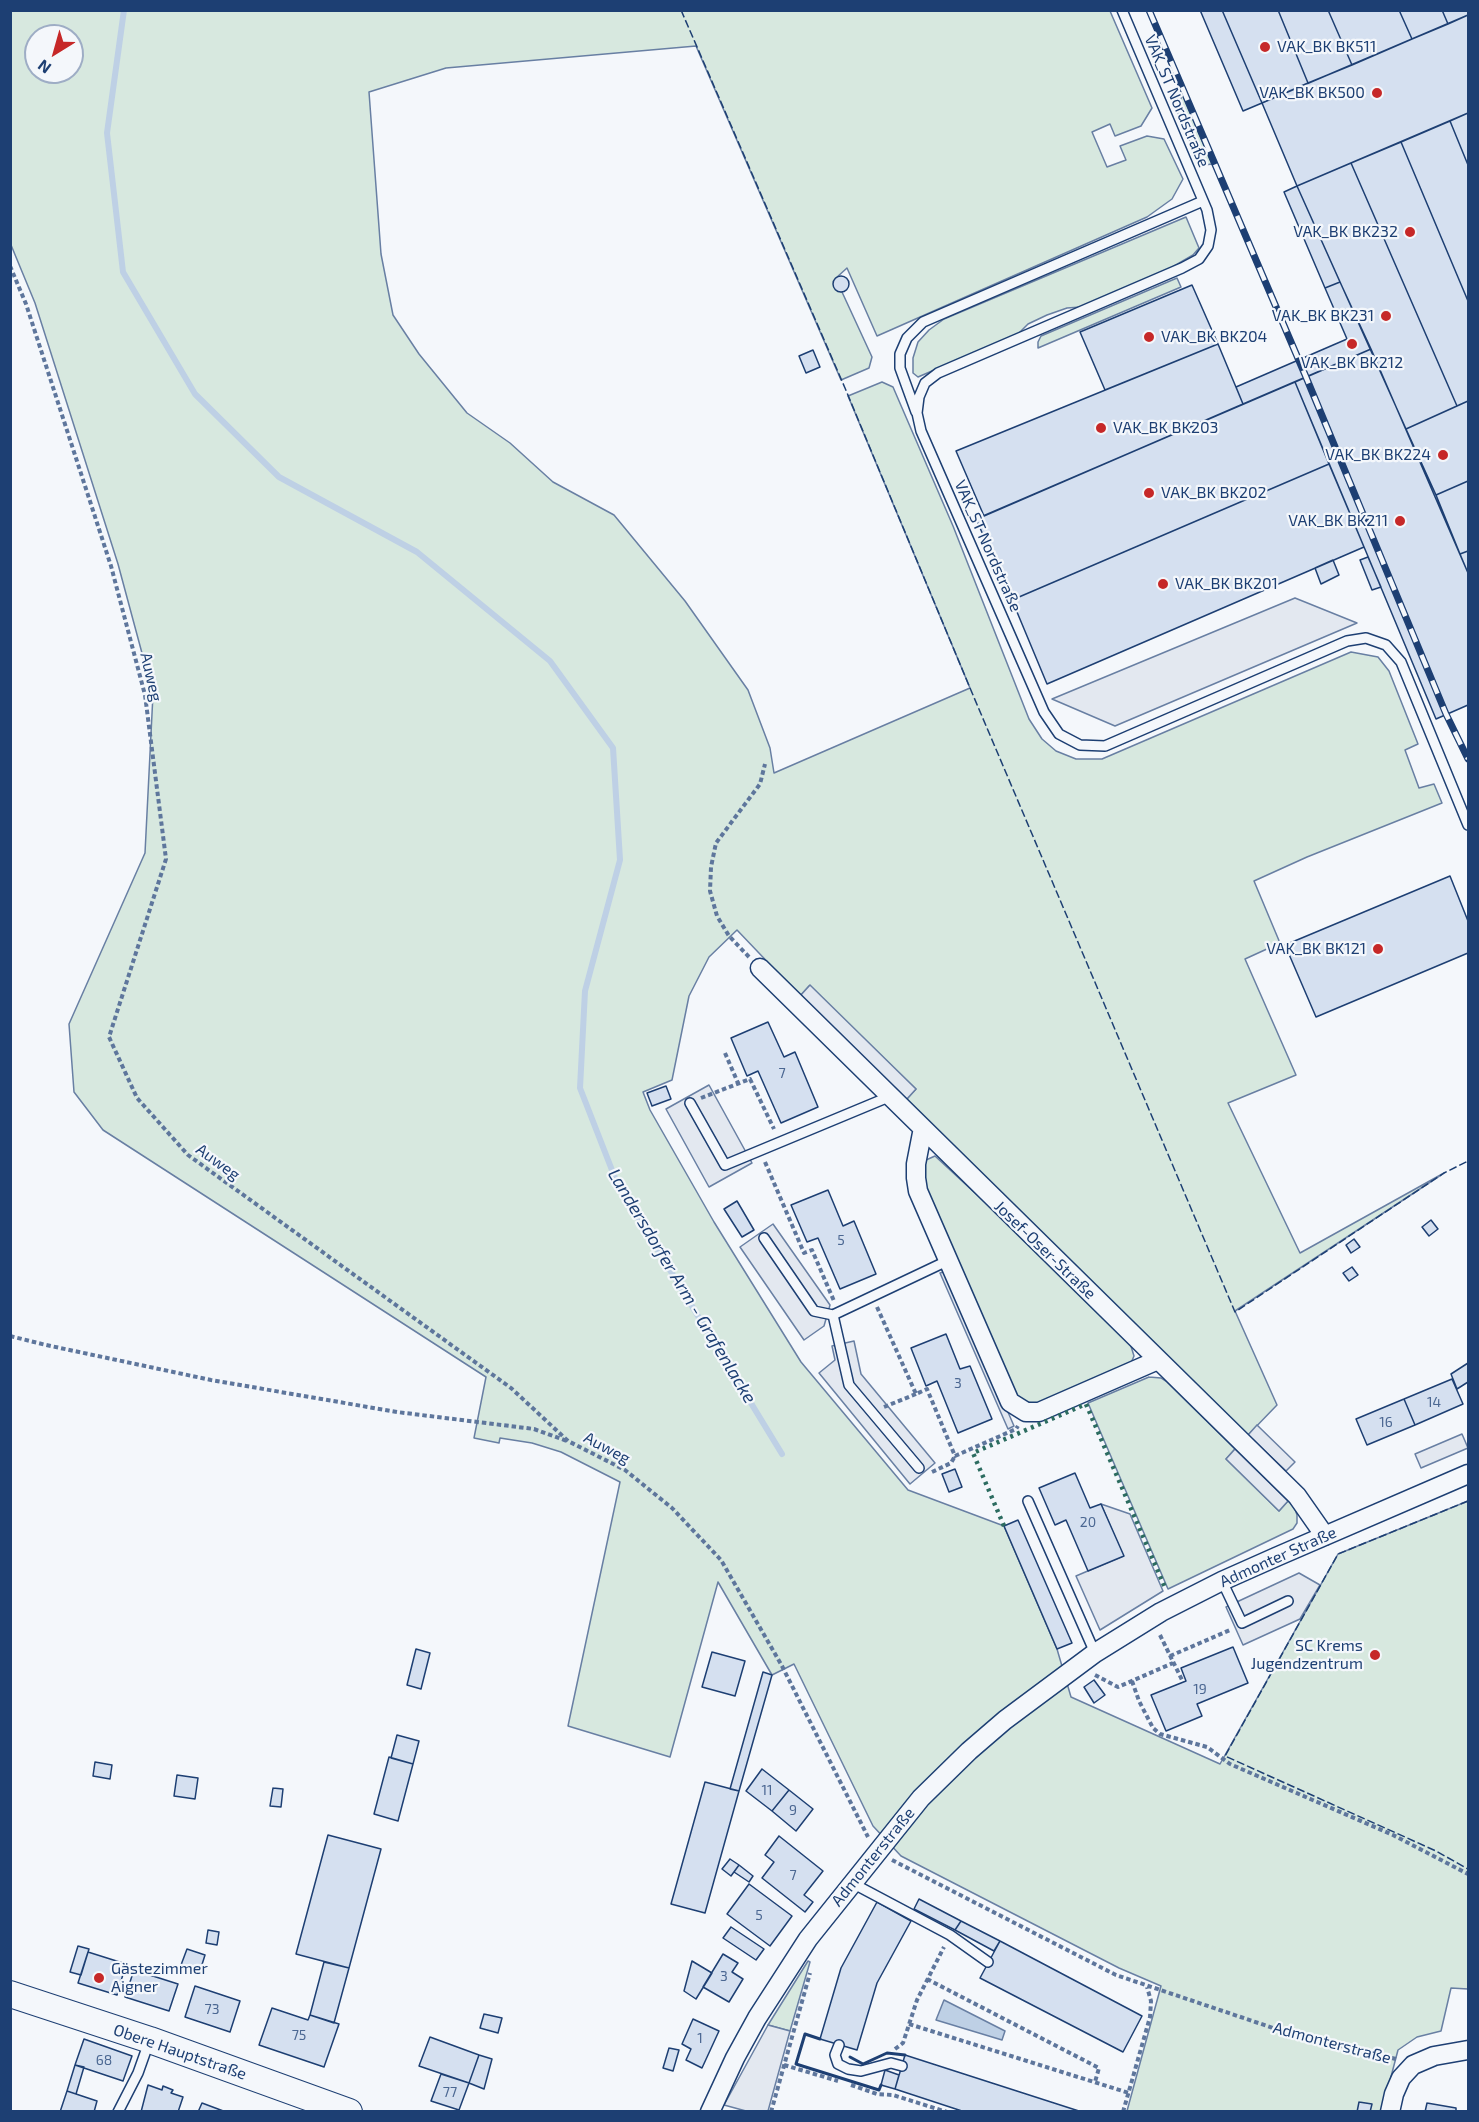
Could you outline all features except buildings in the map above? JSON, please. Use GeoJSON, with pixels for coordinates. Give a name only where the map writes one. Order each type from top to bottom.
{"type":"FeatureCollection","features":[{"type":"Feature","properties":{"kind":"main road","name":"Obere Hauptstraße"},"geometry":{"type":"LineString","coordinates":[[10,1994],[150,2040],[349,2112]]}},
{"type":"Feature","properties":{"kind":"street","name":"Josef-Oser-Straße"},"geometry":{"type":"LineString","coordinates":[[760,968],[1297,1497],[1325,1536]]}},
{"type":"Feature","properties":{"kind":"street"},"geometry":{"type":"LineString","coordinates":[[922,1128],[916,1164],[917,1184],[947,1261],[1010,1402],[1026,1412],[1039,1412],[1158,1360]]}},
{"type":"Feature","properties":{"kind":"street","name":"Admonter Straße"},"geometry":{"type":"LineString","coordinates":[[1095,1653],[1161,1612],[1222,1581],[1468,1474]]}},
{"type":"Feature","properties":{"kind":"street","name":"Admonterstraße"},"geometry":{"type":"LineString","coordinates":[[710,2112],[757,2018],[808,1940],[852,1883],[883,1855],[921,1798],[1005,1720],[1095,1653]]}},
{"type":"Feature","properties":{"kind":"street"},"geometry":{"type":"LineString","coordinates":[[1390,2112],[1401,2078],[1413,2065],[1434,2056],[1468,2050]]}},
{"type":"Feature","properties":{"kind":"lane","name":"VAK_ST Nordstraße"},"geometry":{"type":"LineString","coordinates":[[1122,10],[1203,201],[1211,230],[1208,246],[1199,259],[1182,268],[938,373],[925,383],[919,397],[916,413],[921,431],[1044,712],[1059,734],[1080,745],[1105,746],[1347,641],[1366,638],[1386,645],[1401,662],[1468,825]]}},
{"type":"Feature","properties":{"kind":"lane"},"geometry":{"type":"LineString","coordinates":[[916,413],[900,368],[900,354],[907,338],[923,322],[1203,201]]}},
{"type":"Feature","properties":{"kind":"lane"},"geometry":{"type":"LineString","coordinates":[[690,1103],[725,1165],[891,1096]]}},
{"type":"Feature","properties":{"kind":"lane"},"geometry":{"type":"LineString","coordinates":[[764,1238],[814,1311],[836,1314],[947,1261]]}},
{"type":"Feature","properties":{"kind":"lane"},"geometry":{"type":"LineString","coordinates":[[836,1314],[849,1385],[919,1468]]}},
{"type":"Feature","properties":{"kind":"lane"},"geometry":{"type":"LineString","coordinates":[[1028,1501],[1095,1653]]}},
{"type":"Feature","properties":{"kind":"lane"},"geometry":{"type":"LineString","coordinates":[[1222,1581],[1242,1623],[1288,1601]]}},
{"type":"Feature","properties":{"kind":"lane"},"geometry":{"type":"LineString","coordinates":[[852,1883],[895,1909],[950,1935],[988,1962]]}},
{"type":"Feature","properties":{"kind":"lane"},"geometry":{"type":"LineString","coordinates":[[118,2112],[138,2073],[150,2040]]}},
{"type":"Feature","properties":{"kind":"lane"},"geometry":{"type":"LineString","coordinates":[[839,2045],[836,2055],[838,2064],[848,2069],[861,2071],[891,2063],[902,2066]]}},
{"type":"Feature","properties":{"kind":"path","name":"Auweg"},"geometry":{"type":"LineString","coordinates":[[10,266],[26,304],[111,566],[145,695],[166,859],[109,1037],[136,1098],[188,1155],[511,1388],[568,1441],[625,1470],[672,1508],[720,1560],[782,1666],[883,1855]]}},
{"type":"Feature","properties":{"kind":"path"},"geometry":{"type":"LineString","coordinates":[[760,968],[729,936],[717,916],[710,891],[711,867],[716,843],[760,784],[765,764]]}},
{"type":"Feature","properties":{"kind":"path"},"geometry":{"type":"LineString","coordinates":[[725,1053],[738,1083]]}},
{"type":"Feature","properties":{"kind":"path"},"geometry":{"type":"LineString","coordinates":[[690,1103],[750,1078],[780,1141]]}},
{"type":"Feature","properties":{"kind":"path"},"geometry":{"type":"LineString","coordinates":[[759,1150],[804,1254],[812,1250],[836,1314]]}},
{"type":"Feature","properties":{"kind":"path"},"geometry":{"type":"LineString","coordinates":[[873,1296],[916,1394]]}},
{"type":"Feature","properties":{"kind":"path"},"geometry":{"type":"LineString","coordinates":[[10,1336],[211,1380],[397,1412],[534,1429],[568,1441]]}},
{"type":"Feature","properties":{"kind":"path"},"geometry":{"type":"LineString","coordinates":[[872,1412],[927,1389],[955,1456]]}},
{"type":"Feature","properties":{"kind":"path"},"geometry":{"type":"LineString","coordinates":[[919,1468],[930,1473],[951,1463],[955,1456],[1016,1430],[1026,1412]]}},
{"type":"Feature","properties":{"kind":"path"},"geometry":{"type":"LineString","coordinates":[[1170,1656],[1238,1627],[1242,1623]]}},
{"type":"Feature","properties":{"kind":"path"},"geometry":{"type":"LineString","coordinates":[[1158,1631],[1182,1680]]}},
{"type":"Feature","properties":{"kind":"path"},"geometry":{"type":"LineString","coordinates":[[1094,1674],[1118,1687],[1173,1663]]}},
{"type":"Feature","properties":{"kind":"path"},"geometry":{"type":"LineString","coordinates":[[1132,1680],[1153,1728],[1160,1734],[1207,1747],[1230,1764],[1393,1835],[1468,1874]]}},
{"type":"Feature","properties":{"kind":"path","name":"Admonterstraße"},"geometry":{"type":"LineString","coordinates":[[883,1855],[1116,1975],[1288,2032],[1413,2065]]}},
{"type":"Feature","properties":{"kind":"path"},"geometry":{"type":"LineString","coordinates":[[887,2050],[899,2048],[903,2043],[917,2000],[950,1935]]}},
{"type":"Feature","properties":{"kind":"path"},"geometry":{"type":"LineString","coordinates":[[771,2112],[812,1964]]}},
{"type":"Feature","properties":{"kind":"path"},"geometry":{"type":"LineString","coordinates":[[927,1979],[1099,2068],[1095,2082]]}},
{"type":"Feature","properties":{"kind":"path"},"geometry":{"type":"LineString","coordinates":[[1123,2112],[1150,2017],[1151,2001],[1147,1987]]}},
{"type":"Feature","properties":{"kind":"path"},"geometry":{"type":"LineString","coordinates":[[909,2024],[1130,2093]]}},
{"type":"Feature","properties":{"kind":"path"},"geometry":{"type":"LineString","coordinates":[[784,2065],[877,2094],[893,2095],[947,2112]]}},
{"type":"Feature","properties":{"kind":"shaded area"},"geometry":{"type":"Polygon","coordinates":[[[10,11],[1110,11],[1152,108],[1141,126],[1115,136],[1110,124],[1092,132],[1107,167],[1126,160],[1120,146],[1147,136],[1164,139],[1183,179],[1172,199],[1147,217],[877,336],[847,268],[836,278],[834,286],[842,292],[872,357],[869,368],[841,380],[696,46],[446,68],[369,92],[381,254],[393,315],[419,354],[467,413],[510,443],[553,482],[614,515],[685,601],[748,690],[770,748],[774,773],[970,688],[848,396],[882,382],[893,387],[953,526],[1029,719],[1042,739],[1056,751],[1076,759],[1102,759],[1351,652],[1378,657],[1389,671],[1418,744],[1405,750],[1419,788],[1434,784],[1442,803],[1307,857],[1254,881],[1280,943],[1245,959],[1296,1075],[1228,1103],[1300,1253],[1444,1173],[1235,1311],[1277,1405],[1248,1435],[906,1100],[916,1089],[809,986],[800,996],[737,930],[709,957],[689,996],[672,1080],[643,1092],[650,1110],[714,1222],[801,1362],[908,1490],[1004,1526],[1057,1649],[1071,1697],[1220,1764],[1338,1554],[1468,1501],[1468,1989],[1451,1988],[1441,2031],[1417,2037],[1398,2050],[1382,2111],[1127,2111],[1161,1986],[1119,1968],[901,1856],[873,1826],[794,1664],[772,1675],[718,1582],[670,1757],[568,1726],[620,1482],[561,1452],[532,1443],[500,1438],[499,1443],[474,1438],[486,1377],[103,1130],[74,1092],[69,1024],[145,853],[153,694],[118,564],[35,303],[11,245],[10,11]]]}},
{"type":"Feature","properties":{"kind":"shaded area"},"geometry":{"type":"Polygon","coordinates":[[[1182,93],[1212,164],[1199,163],[1178,114],[1182,93]]]}},
{"type":"Feature","properties":{"kind":"shaded area"},"geometry":{"type":"Polygon","coordinates":[[[1186,217],[1199,248],[1193,255],[1169,269],[1081,307],[1067,308],[1047,315],[1028,324],[1018,334],[918,377],[913,373],[913,358],[918,342],[944,319],[1186,217]]]}},
{"type":"Feature","properties":{"kind":"shaded area"},"geometry":{"type":"Polygon","coordinates":[[[1177,278],[1181,287],[1038,348],[1041,336],[1177,278]]]}},
{"type":"Feature","properties":{"kind":"shaded area"},"geometry":{"type":"Polygon","coordinates":[[[1295,598],[1357,623],[1115,726],[1052,699],[1295,598]]]}},
{"type":"Feature","properties":{"kind":"shaded area"},"geometry":{"type":"Polygon","coordinates":[[[810,985],[916,1089],[906,1100],[800,996],[810,985]]]}},
{"type":"Feature","properties":{"kind":"shaded area"},"geometry":{"type":"Polygon","coordinates":[[[709,1085],[752,1163],[709,1187],[666,1109],[709,1085]]]}},
{"type":"Feature","properties":{"kind":"shaded area"},"geometry":{"type":"Polygon","coordinates":[[[935,1156],[1130,1343],[1134,1356],[1131,1363],[1040,1405],[1023,1401],[1016,1396],[953,1258],[922,1177],[926,1160],[935,1156]]]}},
{"type":"Feature","properties":{"kind":"shaded area"},"geometry":{"type":"Polygon","coordinates":[[[773,1224],[830,1305],[824,1326],[804,1340],[740,1247],[773,1224]]]}},
{"type":"Feature","properties":{"kind":"shaded area"},"geometry":{"type":"Polygon","coordinates":[[[947,1271],[1014,1426],[1008,1429],[940,1273],[947,1271]]]}},
{"type":"Feature","properties":{"kind":"shaded area"},"geometry":{"type":"Polygon","coordinates":[[[854,1341],[861,1374],[935,1463],[910,1484],[819,1373],[835,1360],[832,1346],[854,1341]]]}},
{"type":"Feature","properties":{"kind":"shaded area"},"geometry":{"type":"Polygon","coordinates":[[[1149,1377],[1161,1378],[1167,1382],[1235,1449],[1226,1459],[1279,1511],[1288,1501],[1294,1506],[1297,1515],[1297,1523],[1293,1529],[1168,1589],[1088,1403],[1149,1377]]]}},
{"type":"Feature","properties":{"kind":"shaded area"},"geometry":{"type":"Polygon","coordinates":[[[1257,1425],[1295,1462],[1286,1471],[1248,1435],[1257,1425]]]}},
{"type":"Feature","properties":{"kind":"shaded area"},"geometry":{"type":"Polygon","coordinates":[[[1462,1434],[1468,1448],[1421,1468],[1415,1454],[1462,1434]]]}},
{"type":"Feature","properties":{"kind":"shaded area"},"geometry":{"type":"Polygon","coordinates":[[[1235,1449],[1288,1501],[1279,1511],[1226,1459],[1235,1449]]]}},
{"type":"Feature","properties":{"kind":"shaded area"},"geometry":{"type":"Polygon","coordinates":[[[1101,1504],[1130,1514],[1163,1591],[1100,1630],[1076,1576],[1123,1556],[1101,1504]]]}},
{"type":"Feature","properties":{"kind":"shaded area"},"geometry":{"type":"Polygon","coordinates":[[[1299,1573],[1320,1585],[1300,1619],[1243,1645],[1226,1607],[1299,1573]]]}},
{"type":"Feature","properties":{"kind":"shaded area"},"geometry":{"type":"Polygon","coordinates":[[[808,1961],[810,1962],[790,2031],[768,2025],[808,1961]]]}},
{"type":"Feature","properties":{"kind":"shaded area"},"geometry":{"type":"Polygon","coordinates":[[[768,2025],[790,2031],[768,2111],[746,2111],[724,2105],[768,2025]]]}},
{"type":"Feature","properties":{"kind":"water"},"geometry":{"type":"Polygon","coordinates":[[[944,2000],[1005,2031],[1002,2040],[936,2020],[944,2000]]]}},
{"type":"Feature","properties":{"kind":"waterway","name":"Landersdorfer Arm - Grafenlacke"},"geometry":{"type":"LineString","coordinates":[[124,10],[107,133],[123,272],[195,394],[279,477],[417,552],[550,661],[613,748],[620,860],[585,991],[580,1088],[617,1183],[782,1454]]}},
{"type":"Feature","properties":{"kind":"railway"},"geometry":{"type":"LineString","coordinates":[[1149,10],[1306,377],[1446,714],[1468,759]]}},
{"type":"Feature","properties":{"kind":"hedge"},"geometry":{"type":"LineString","coordinates":[[1004,1526],[973,1453],[1086,1404],[1166,1590]]}},
{"type":"Feature","properties":{"kind":"fence"},"geometry":{"type":"LineString","coordinates":[[681,10],[845,388],[1235,1312],[1444,1173],[1468,1161]]}},
{"type":"Feature","properties":{"kind":"fence"},"geometry":{"type":"LineString","coordinates":[[1468,1501],[1338,1554],[1225,1756],[1436,1851],[1468,1869]]}},
{"type":"Feature","properties":{"kind":"wall"},"geometry":{"type":"LineString","coordinates":[[820,2039],[805,2034],[796,2064],[879,2090],[881,2085]]}},
{"type":"Feature","properties":{"kind":"wall"},"geometry":{"type":"LineString","coordinates":[[850,2057],[863,2064],[887,2053],[905,2055]]}},
{"type":"Feature","properties":{"kind":"place","name":"VAK_BK BK511"},"geometry":{"type":"Point","coordinates":[1265,47]}},
{"type":"Feature","properties":{"kind":"place","name":"VAK_BK BK500"},"geometry":{"type":"Point","coordinates":[1377,93]}},
{"type":"Feature","properties":{"kind":"place","name":"VAK_BK BK232"},"geometry":{"type":"Point","coordinates":[1410,232]}},
{"type":"Feature","properties":{"kind":"place","name":"VAK_BK BK231"},"geometry":{"type":"Point","coordinates":[1386,316]}},
{"type":"Feature","properties":{"kind":"place","name":"VAK_BK BK204"},"geometry":{"type":"Point","coordinates":[1149,337]}},
{"type":"Feature","properties":{"kind":"place","name":"VAK_BK BK212"},"geometry":{"type":"Point","coordinates":[1352,344]}},
{"type":"Feature","properties":{"kind":"place","name":"VAK_BK BK203"},"geometry":{"type":"Point","coordinates":[1101,428]}},
{"type":"Feature","properties":{"kind":"place","name":"VAK_BK BK224"},"geometry":{"type":"Point","coordinates":[1443,455]}},
{"type":"Feature","properties":{"kind":"place","name":"VAK_BK BK202"},"geometry":{"type":"Point","coordinates":[1149,493]}},
{"type":"Feature","properties":{"kind":"place","name":"VAK_BK BK211"},"geometry":{"type":"Point","coordinates":[1400,521]}},
{"type":"Feature","properties":{"kind":"place","name":"VAK_BK BK201"},"geometry":{"type":"Point","coordinates":[1163,584]}},
{"type":"Feature","properties":{"kind":"place","name":"VAK_BK BK121"},"geometry":{"type":"Point","coordinates":[1378,949]}},
{"type":"Feature","properties":{"kind":"place","name":"SC Krems Jugendzentrum"},"geometry":{"type":"Point","coordinates":[1375,1655]}},
{"type":"Feature","properties":{"kind":"place","name":"Gästezimmer Aigner"},"geometry":{"type":"Point","coordinates":[99,1978]}}]}
